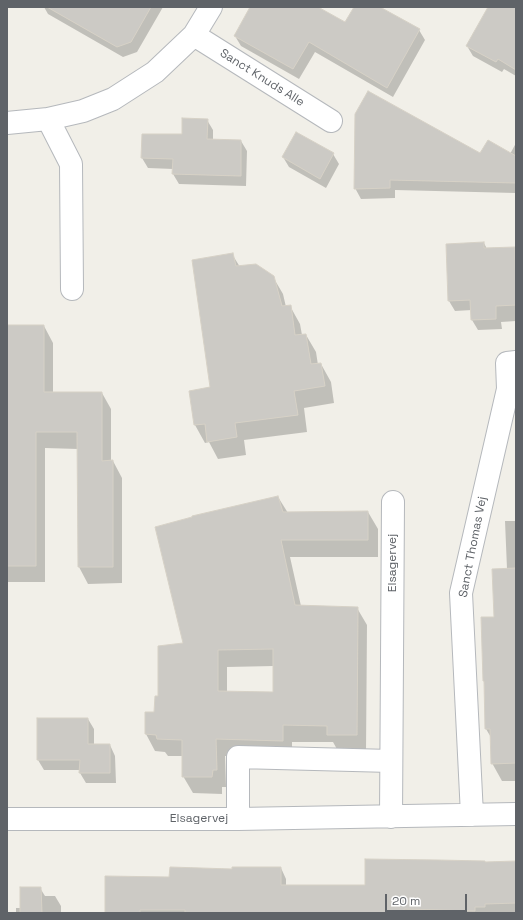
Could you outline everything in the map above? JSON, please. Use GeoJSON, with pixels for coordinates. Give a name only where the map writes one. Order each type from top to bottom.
{"type":"FeatureCollection","features":[{"type":"Feature","properties":{"kind":"street"},"geometry":{"type":"LineString","coordinates":[[7,123],[48,119],[83,111],[113,99],[155,72],[194,35],[211,7]]}},
{"type":"Feature","properties":{"kind":"street","name":"Sanct Knuds Alle"},"geometry":{"type":"LineString","coordinates":[[194,35],[331,121]]}},
{"type":"Feature","properties":{"kind":"street"},"geometry":{"type":"LineString","coordinates":[[48,119],[71,164],[72,289]]}},
{"type":"Feature","properties":{"kind":"street","name":"Sanct Thomas Vej"},"geometry":{"type":"LineString","coordinates":[[472,815],[461,593],[508,389],[507,363],[516,362]]}},
{"type":"Feature","properties":{"kind":"street","name":"Elsagervej"},"geometry":{"type":"LineString","coordinates":[[391,817],[393,502]]}},
{"type":"Feature","properties":{"kind":"street"},"geometry":{"type":"LineString","coordinates":[[238,819],[238,757],[391,761]]}},
{"type":"Feature","properties":{"kind":"street","name":"Elsagervej"},"geometry":{"type":"LineString","coordinates":[[7,820],[238,819],[516,814]]}},
{"type":"Feature","properties":{"kind":"building"},"geometry":{"type":"Polygon","coordinates":[[[47,7],[151,7],[131,42],[117,47],[47,7]]]}},
{"type":"Feature","properties":{"kind":"building"},"geometry":{"type":"Polygon","coordinates":[[[250,7],[318,7],[345,22],[354,7],[380,7],[420,29],[387,88],[309,42],[293,69],[234,36],[250,7]]]}},
{"type":"Feature","properties":{"kind":"building"},"geometry":{"type":"Polygon","coordinates":[[[488,7],[516,7],[516,70],[498,59],[496,62],[466,46],[488,7]]]}},
{"type":"Feature","properties":{"kind":"building"},"geometry":{"type":"Polygon","coordinates":[[[368,91],[480,153],[488,140],[516,156],[516,183],[390,180],[390,188],[354,189],[355,114],[368,91]]]}},
{"type":"Feature","properties":{"kind":"building"},"geometry":{"type":"Polygon","coordinates":[[[182,118],[208,119],[207,139],[241,140],[241,176],[172,174],[173,159],[141,158],[142,134],[182,134],[182,118]]]}},
{"type":"Feature","properties":{"kind":"building"},"geometry":{"type":"Polygon","coordinates":[[[296,132],[334,153],[320,179],[282,157],[296,132]]]}},
{"type":"Feature","properties":{"kind":"building"},"geometry":{"type":"Polygon","coordinates":[[[484,242],[484,248],[515,247],[516,305],[496,306],[496,319],[471,320],[470,300],[448,301],[446,244],[484,242]]]}},
{"type":"Feature","properties":{"kind":"building"},"geometry":{"type":"Polygon","coordinates":[[[233,253],[236,266],[256,264],[274,276],[282,306],[291,305],[295,335],[306,334],[311,364],[321,363],[325,386],[294,391],[298,415],[235,423],[237,437],[207,442],[205,424],[194,425],[189,391],[210,387],[192,260],[233,253]]]}},
{"type":"Feature","properties":{"kind":"building"},"geometry":{"type":"Polygon","coordinates":[[[7,325],[44,325],[44,392],[102,392],[102,461],[113,460],[113,567],[78,567],[77,432],[36,432],[36,566],[7,566],[7,325]]]}},
{"type":"Feature","properties":{"kind":"building"},"geometry":{"type":"Polygon","coordinates":[[[278,496],[283,512],[368,511],[368,540],[281,540],[295,605],[358,607],[357,735],[327,735],[327,726],[283,725],[283,741],[216,739],[217,770],[213,770],[212,777],[182,777],[182,740],[157,739],[156,735],[145,734],[145,712],[154,712],[155,696],[158,696],[158,646],[183,643],[155,527],[192,516],[278,496]],[[273,649],[218,650],[218,691],[273,692],[273,649]]]}},
{"type":"Feature","properties":{"kind":"building"},"geometry":{"type":"Polygon","coordinates":[[[516,568],[516,763],[491,764],[490,729],[485,729],[481,617],[494,617],[492,569],[516,568]]]}},
{"type":"Feature","properties":{"kind":"building"},"geometry":{"type":"Polygon","coordinates":[[[37,718],[88,718],[88,744],[110,744],[110,773],[79,773],[80,760],[37,760],[37,718]]]}},
{"type":"Feature","properties":{"kind":"building"},"geometry":{"type":"Polygon","coordinates":[[[365,859],[485,862],[516,861],[516,903],[485,904],[485,907],[475,907],[475,911],[404,909],[404,913],[185,913],[185,910],[140,910],[140,913],[105,913],[105,876],[169,877],[170,867],[232,869],[232,867],[281,867],[281,885],[365,885],[365,859]]]}},
{"type":"Feature","properties":{"kind":"building"},"geometry":{"type":"Polygon","coordinates":[[[20,887],[41,887],[42,913],[20,913],[20,887]]]}}]}
